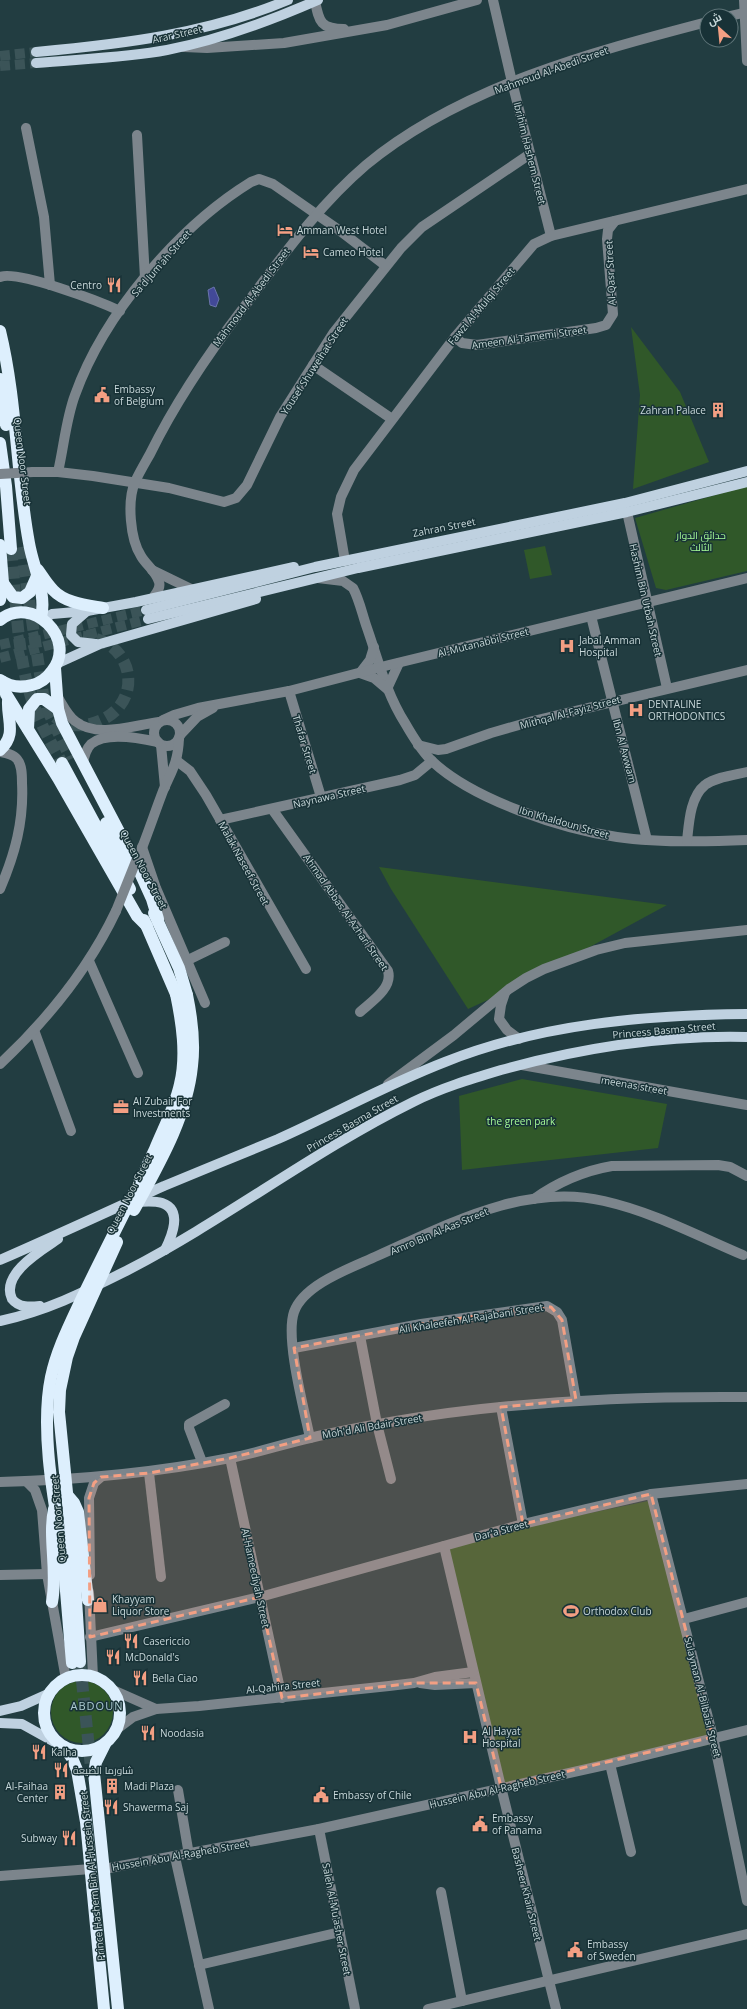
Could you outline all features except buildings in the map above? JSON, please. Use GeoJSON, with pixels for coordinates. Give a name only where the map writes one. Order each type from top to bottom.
{"type":"FeatureCollection","features":[{"type":"Feature","properties":{"kind":"highway"},"geometry":{"type":"LineString","coordinates":[[0,331],[9,385],[26,521],[42,601],[42,618]]}},
{"type":"Feature","properties":{"kind":"highway","name":"Queen Noor Street"},"geometry":{"type":"LineString","coordinates":[[0,379],[11,547]]}},
{"type":"Feature","properties":{"kind":"highway","name":"Queen Noor Street"},"geometry":{"type":"LineString","coordinates":[[0,443],[7,493],[11,547]]}},
{"type":"Feature","properties":{"kind":"highway"},"geometry":{"type":"LineString","coordinates":[[0,600],[2,577],[11,547]]}},
{"type":"Feature","properties":{"kind":"highway"},"geometry":{"type":"LineString","coordinates":[[2,577],[13,597],[22,598],[30,592],[35,570]]}},
{"type":"Feature","properties":{"kind":"highway"},"geometry":{"type":"LineString","coordinates":[[35,570],[60,596],[72,601],[102,608]]}},
{"type":"Feature","properties":{"kind":"highway"},"geometry":{"type":"LineString","coordinates":[[0,620],[12,614],[22,612],[42,618],[52,628],[58,639],[59,652],[56,666],[58,709],[66,732],[72,762]]}},
{"type":"Feature","properties":{"kind":"highway"},"geometry":{"type":"LineString","coordinates":[[1,681],[14,686],[26,687],[37,684],[47,677],[56,666]]}},
{"type":"Feature","properties":{"kind":"highway"},"geometry":{"type":"LineString","coordinates":[[1,681],[8,698],[58,778],[137,916],[147,926]]}},
{"type":"Feature","properties":{"kind":"highway"},"geometry":{"type":"LineString","coordinates":[[0,751],[6,744],[11,731],[8,698]]}},
{"type":"Feature","properties":{"kind":"highway"},"geometry":{"type":"LineString","coordinates":[[28,729],[29,709],[37,699],[44,698],[58,709]]}},
{"type":"Feature","properties":{"kind":"highway","name":"Queen Noor Street"},"geometry":{"type":"LineString","coordinates":[[68,1554],[54,1506],[48,1432],[48,1400],[51,1377],[66,1331],[145,1170],[176,1098],[180,1083],[183,1049],[182,995],[179,968],[158,919],[152,899],[137,866],[72,762]]}},
{"type":"Feature","properties":{"kind":"highway","name":"Queen Noor Street"},"geometry":{"type":"LineString","coordinates":[[72,762],[108,846],[182,995],[192,1021],[193,1053],[190,1080],[186,1096],[165,1149],[123,1229],[74,1337],[64,1370],[59,1412],[68,1496],[68,1554],[76,1662]]}},
{"type":"Feature","properties":{"kind":"highway"},"geometry":{"type":"LineString","coordinates":[[68,1496],[76,1507],[88,1600]]}},
{"type":"Feature","properties":{"kind":"highway"},"geometry":{"type":"LineString","coordinates":[[52,1602],[52,1523],[54,1506]]}},
{"type":"Feature","properties":{"kind":"highway"},"geometry":{"type":"LineString","coordinates":[[74,1676],[93,1677],[104,1682],[113,1690],[120,1709],[117,1729],[105,1744],[85,1752],[74,1751],[61,1745],[50,1735],[45,1725],[44,1709],[50,1693],[66,1679],[74,1676]]}},
{"type":"Feature","properties":{"kind":"highway","name":"Prince Hashem Bin Al-Hussein Street"},"geometry":{"type":"LineString","coordinates":[[105,1744],[96,1762],[94,1773],[118,2009]]}},
{"type":"Feature","properties":{"kind":"highway","name":"Prince Hashem Bin Al-Hussein Street"},"geometry":{"type":"LineString","coordinates":[[61,1745],[72,1758],[77,1770],[86,1822],[104,2009]]}},
{"type":"Feature","properties":{"kind":"main road","name":"Arar Street"},"geometry":{"type":"LineString","coordinates":[[36,52],[107,46],[160,37],[224,23],[288,0]]}},
{"type":"Feature","properties":{"kind":"main road","name":"Arar Street"},"geometry":{"type":"LineString","coordinates":[[36,63],[121,56],[182,46],[248,27],[317,1]]}},
{"type":"Feature","properties":{"kind":"main road","name":"Zahran Street"},"geometry":{"type":"LineString","coordinates":[[747,471],[625,503],[316,567],[147,615],[627,512],[747,482]]}},
{"type":"Feature","properties":{"kind":"main road"},"geometry":{"type":"LineString","coordinates":[[42,618],[58,613],[87,611],[153,598],[290,567],[316,567]]}},
{"type":"Feature","properties":{"kind":"main road"},"geometry":{"type":"LineString","coordinates":[[56,666],[100,644],[262,597],[292,584]]}},
{"type":"Feature","properties":{"kind":"main road"},"geometry":{"type":"LineString","coordinates":[[87,611],[72,624],[71,635],[78,642],[100,644]]}},
{"type":"Feature","properties":{"kind":"main road","name":"Princess Basma Street"},"geometry":{"type":"LineString","coordinates":[[0,1260],[312,1124],[376,1092],[446,1061],[519,1038],[577,1026],[637,1019],[747,1014]]}},
{"type":"Feature","properties":{"kind":"main road","name":"Princess Basma Street"},"geometry":{"type":"LineString","coordinates":[[0,1322],[60,1303],[166,1250],[329,1150],[414,1102],[455,1084],[559,1055],[622,1044],[690,1038],[747,1037]]}},
{"type":"Feature","properties":{"kind":"main road"},"geometry":{"type":"LineString","coordinates":[[131,1202],[161,1202],[168,1207],[173,1214],[174,1223],[166,1250]]}},
{"type":"Feature","properties":{"kind":"main road"},"geometry":{"type":"LineString","coordinates":[[60,1303],[32,1307],[16,1303],[7,1290],[7,1279],[15,1269],[84,1223]]}},
{"type":"Feature","properties":{"kind":"main road"},"geometry":{"type":"LineString","coordinates":[[0,1711],[16,1708],[50,1693]]}},
{"type":"Feature","properties":{"kind":"main road"},"geometry":{"type":"LineString","coordinates":[[15,1723],[20,1722],[23,1716],[16,1708]]}},
{"type":"Feature","properties":{"kind":"main road"},"geometry":{"type":"LineString","coordinates":[[0,1723],[15,1723],[30,1727],[61,1745]]}},
{"type":"Feature","properties":{"kind":"street"},"geometry":{"type":"LineString","coordinates":[[182,46],[207,48],[284,43],[366,30],[477,0]]}},
{"type":"Feature","properties":{"kind":"street","name":"Ibrihim Hashem Street"},"geometry":{"type":"LineString","coordinates":[[493,0],[551,236]]}},
{"type":"Feature","properties":{"kind":"street"},"geometry":{"type":"LineString","coordinates":[[744,0],[743,12],[747,61]]}},
{"type":"Feature","properties":{"kind":"street"},"geometry":{"type":"LineString","coordinates":[[317,1],[319,20],[325,26],[342,29],[366,30]]}},
{"type":"Feature","properties":{"kind":"street"},"geometry":{"type":"LineString","coordinates":[[739,13],[743,12]]}},
{"type":"Feature","properties":{"kind":"street","name":"Mahmoud Al-Abedi Street"},"geometry":{"type":"LineString","coordinates":[[191,589],[152,570],[138,551],[133,531],[131,501],[135,482],[166,421],[201,365],[316,214],[361,170],[389,148],[456,108],[512,82],[605,50],[699,24]]}},
{"type":"Feature","properties":{"kind":"street"},"geometry":{"type":"LineString","coordinates":[[26,128],[44,217],[50,285]]}},
{"type":"Feature","properties":{"kind":"street"},"geometry":{"type":"LineString","coordinates":[[137,135],[145,278]]}},
{"type":"Feature","properties":{"kind":"street","name":"Yousef Shuweihat Street"},"geometry":{"type":"LineString","coordinates":[[0,474],[58,472],[135,482],[224,502],[236,498],[247,485],[280,418],[334,332],[401,248],[422,227],[530,154]]}},
{"type":"Feature","properties":{"kind":"street","name":"Sa'd Jum'ah Street"},"geometry":{"type":"LineString","coordinates":[[58,472],[69,417],[76,393],[95,351],[120,311],[145,278],[190,229],[251,182],[259,179],[266,180],[316,214],[386,266]]}},
{"type":"Feature","properties":{"kind":"street","name":"Fawzi Al-Mulqi Street"},"geometry":{"type":"LineString","coordinates":[[345,561],[337,522],[341,496],[354,470],[455,337],[534,244],[551,236],[747,189]]}},
{"type":"Feature","properties":{"kind":"street","name":"Al-Qasr Street"},"geometry":{"type":"LineString","coordinates":[[606,325],[612,314],[607,239],[608,230],[615,221]]}},
{"type":"Feature","properties":{"kind":"street"},"geometry":{"type":"LineString","coordinates":[[3,274],[50,285],[92,298],[120,311]]}},
{"type":"Feature","properties":{"kind":"street","name":"Ameen Al-Tamemi Street"},"geometry":{"type":"LineString","coordinates":[[455,337],[462,343],[477,346],[596,328],[606,325]]}},
{"type":"Feature","properties":{"kind":"street"},"geometry":{"type":"LineString","coordinates":[[313,365],[392,419]]}},
{"type":"Feature","properties":{"kind":"street","name":"Hashim Bin Utbah Street"},"geometry":{"type":"LineString","coordinates":[[627,512],[646,602],[667,688]]}},
{"type":"Feature","properties":{"kind":"street"},"geometry":{"type":"LineString","coordinates":[[152,570],[159,586],[153,598]]}},
{"type":"Feature","properties":{"kind":"street","name":"Ibn Khaldoun Street"},"geometry":{"type":"LineString","coordinates":[[318,578],[343,581],[351,586],[355,593],[374,647],[387,689],[404,723],[418,745],[432,761],[462,783],[524,812],[609,835],[647,840],[747,840]]}},
{"type":"Feature","properties":{"kind":"street","name":"Al-Mutanabbi Street"},"geometry":{"type":"LineString","coordinates":[[218,706],[289,691],[380,667],[747,578]]}},
{"type":"Feature","properties":{"kind":"street","name":"Ibn Al Awwam"},"geometry":{"type":"LineString","coordinates":[[591,616],[647,840]]}},
{"type":"Feature","properties":{"kind":"street"},"geometry":{"type":"LineString","coordinates":[[374,647],[370,660],[360,673],[374,678],[387,689],[399,663]]}},
{"type":"Feature","properties":{"kind":"street","name":"Mithqal Al-Fayiz Street"},"geometry":{"type":"LineString","coordinates":[[418,745],[442,750],[491,733],[612,701],[747,670]]}},
{"type":"Feature","properties":{"kind":"street","name":"Thafar Street"},"geometry":{"type":"LineString","coordinates":[[289,691],[321,797]]}},
{"type":"Feature","properties":{"kind":"street"},"geometry":{"type":"LineString","coordinates":[[0,1064],[34,1030],[66,994],[88,961],[116,911],[165,787],[177,761],[179,737],[177,724],[171,720],[105,730],[92,729],[80,725],[71,718],[57,695]]}},
{"type":"Feature","properties":{"kind":"street"},"geometry":{"type":"LineString","coordinates":[[165,787],[159,744],[154,732],[161,721],[183,712],[205,706],[218,706]]}},
{"type":"Feature","properties":{"kind":"street"},"geometry":{"type":"LineString","coordinates":[[72,762],[100,739],[132,737],[159,744],[171,745],[197,717],[218,706]]}},
{"type":"Feature","properties":{"kind":"street"},"geometry":{"type":"LineString","coordinates":[[0,751],[14,757],[19,762],[22,785],[22,809],[18,838],[0,889]]}},
{"type":"Feature","properties":{"kind":"street","name":"Malak Naseef Street"},"geometry":{"type":"LineString","coordinates":[[177,761],[185,766],[195,778],[306,969]]}},
{"type":"Feature","properties":{"kind":"street","name":"Naynawa Street"},"geometry":{"type":"LineString","coordinates":[[220,820],[409,778],[432,761]]}},
{"type":"Feature","properties":{"kind":"street"},"geometry":{"type":"LineString","coordinates":[[687,841],[692,809],[705,785],[747,772]]}},
{"type":"Feature","properties":{"kind":"street","name":"Ahmad Abbas Al-Azhari Street"},"geometry":{"type":"LineString","coordinates":[[272,809],[388,971],[389,976],[386,986],[360,1012]]}},
{"type":"Feature","properties":{"kind":"street"},"geometry":{"type":"LineString","coordinates":[[142,847],[156,888],[188,960],[205,1003]]}},
{"type":"Feature","properties":{"kind":"street"},"geometry":{"type":"LineString","coordinates":[[376,1092],[454,1035],[522,980],[544,969],[603,948],[652,939],[747,930]]}},
{"type":"Feature","properties":{"kind":"street"},"geometry":{"type":"LineString","coordinates":[[188,960],[224,942]]}},
{"type":"Feature","properties":{"kind":"street"},"geometry":{"type":"LineString","coordinates":[[88,961],[138,1073]]}},
{"type":"Feature","properties":{"kind":"street"},"geometry":{"type":"LineString","coordinates":[[505,993],[500,1005],[499,1019],[507,1030],[519,1038]]}},
{"type":"Feature","properties":{"kind":"street"},"geometry":{"type":"LineString","coordinates":[[34,1030],[71,1131]]}},
{"type":"Feature","properties":{"kind":"street","name":"meenas street"},"geometry":{"type":"LineString","coordinates":[[522,1065],[747,1105]]}},
{"type":"Feature","properties":{"kind":"street"},"geometry":{"type":"LineString","coordinates":[[534,1199],[560,1182],[589,1171],[612,1166],[718,1166],[730,1168],[747,1176]]}},
{"type":"Feature","properties":{"kind":"street","name":"Amro Bin Al-Aas Street"},"geometry":{"type":"LineString","coordinates":[[310,1438],[297,1375],[292,1327],[294,1314],[302,1299],[317,1286],[362,1263],[470,1216],[505,1205],[534,1199],[576,1197],[610,1202],[669,1223],[743,1255]]}},
{"type":"Feature","properties":{"kind":"street","name":"Ali Khaleefeh Al-Rajabani Street"},"geometry":{"type":"LineString","coordinates":[[294,1348],[422,1324],[547,1306],[558,1312],[562,1320],[576,1400]]}},
{"type":"Feature","properties":{"kind":"street"},"geometry":{"type":"LineString","coordinates":[[360,1336],[377,1424],[391,1479]]}},
{"type":"Feature","properties":{"kind":"street","name":"Moh'd Ali Bdair Street"},"geometry":{"type":"LineString","coordinates":[[0,1482],[149,1473],[230,1458],[310,1438],[377,1424],[501,1407],[576,1400],[648,1397],[747,1397]]}},
{"type":"Feature","properties":{"kind":"street"},"geometry":{"type":"LineString","coordinates":[[202,1462],[189,1428],[189,1424],[225,1404]]}},
{"type":"Feature","properties":{"kind":"street"},"geometry":{"type":"LineString","coordinates":[[501,1407],[523,1524]]}},
{"type":"Feature","properties":{"kind":"street","name":"Al-Hameediyah Street"},"geometry":{"type":"LineString","coordinates":[[230,1458],[282,1698]]}},
{"type":"Feature","properties":{"kind":"street"},"geometry":{"type":"LineString","coordinates":[[149,1473],[161,1577]]}},
{"type":"Feature","properties":{"kind":"street"},"geometry":{"type":"LineString","coordinates":[[93,1677],[88,1600],[90,1576],[89,1498],[94,1482],[101,1477]]}},
{"type":"Feature","properties":{"kind":"street","name":"Queen Noor Street"},"geometry":{"type":"LineString","coordinates":[[26,1481],[35,1490],[40,1504],[51,1578]]}},
{"type":"Feature","properties":{"kind":"street","name":"Dar'a Street"},"geometry":{"type":"LineString","coordinates":[[90,1637],[260,1597],[523,1524],[651,1494],[747,1484]]}},
{"type":"Feature","properties":{"kind":"street","name":"Sulayman Al-Bilbaisi Street"},"geometry":{"type":"LineString","coordinates":[[651,1494],[713,1737],[747,1901]]}},
{"type":"Feature","properties":{"kind":"street","name":"Basheer Khair Street"},"geometry":{"type":"LineString","coordinates":[[444,1546],[500,1787],[556,2009]]}},
{"type":"Feature","properties":{"kind":"street"},"geometry":{"type":"LineString","coordinates":[[0,1575],[51,1578]]}},
{"type":"Feature","properties":{"kind":"street"},"geometry":{"type":"LineString","coordinates":[[52,1602],[66,1679]]}},
{"type":"Feature","properties":{"kind":"street"},"geometry":{"type":"LineString","coordinates":[[684,1619],[747,1602]]}},
{"type":"Feature","properties":{"kind":"street","name":"Al-Qahira Street"},"geometry":{"type":"LineString","coordinates":[[117,1729],[133,1718],[156,1709],[282,1698],[414,1683],[435,1677],[473,1672]]}},
{"type":"Feature","properties":{"kind":"street","name":"Al-Qahira Street"},"geometry":{"type":"LineString","coordinates":[[414,1683],[435,1685],[476,1683]]}},
{"type":"Feature","properties":{"kind":"street","name":"Al-Qahira Street"},"geometry":{"type":"LineString","coordinates":[[113,1690],[156,1709]]}},
{"type":"Feature","properties":{"kind":"street","name":"Hussein Abu Al-Ragheb Street"},"geometry":{"type":"LineString","coordinates":[[104,1869],[189,1855],[319,1829],[500,1787],[610,1764],[713,1737],[747,1730]]}},
{"type":"Feature","properties":{"kind":"street"},"geometry":{"type":"LineString","coordinates":[[610,1764],[631,1852]]}},
{"type":"Feature","properties":{"kind":"street"},"geometry":{"type":"LineString","coordinates":[[178,1790],[189,1855]]}},
{"type":"Feature","properties":{"kind":"street","name":"Saleh Al-Mu'asher Street"},"geometry":{"type":"LineString","coordinates":[[319,1829],[355,2009]]}},
{"type":"Feature","properties":{"kind":"street"},"geometry":{"type":"LineString","coordinates":[[175,1857],[209,2009]]}},
{"type":"Feature","properties":{"kind":"street"},"geometry":{"type":"LineString","coordinates":[[0,1876],[91,1869]]}},
{"type":"Feature","properties":{"kind":"street"},"geometry":{"type":"LineString","coordinates":[[441,1892],[462,2001]]}},
{"type":"Feature","properties":{"kind":"street"},"geometry":{"type":"LineString","coordinates":[[199,1965],[340,1932]]}},
{"type":"Feature","properties":{"kind":"street"},"geometry":{"type":"LineString","coordinates":[[428,2009],[747,1934]]}},
{"type":"Feature","properties":{"kind":"highlighted area"},"geometry":{"type":"Polygon","coordinates":[[[536,1307],[551,1307],[562,1320],[576,1400],[501,1407],[523,1524],[651,1494],[713,1737],[501,1787],[476,1683],[414,1683],[282,1698],[260,1597],[90,1637],[89,1498],[94,1483],[101,1477],[149,1473],[230,1458],[310,1438],[294,1348],[421,1324],[536,1307]]]}},
{"type":"Feature","properties":{"kind":"green space"},"geometry":{"type":"Polygon","coordinates":[[[631,327],[680,392],[709,462],[633,489],[640,395],[631,327]]]}},
{"type":"Feature","properties":{"kind":"green space","name":"حدائق الدوار الثالث"},"geometry":{"type":"Polygon","coordinates":[[[747,486],[747,571],[666,590],[656,588],[635,518],[747,486]]]}},
{"type":"Feature","properties":{"kind":"green space"},"geometry":{"type":"Polygon","coordinates":[[[545,546],[552,575],[530,579],[524,550],[545,546]]]}},
{"type":"Feature","properties":{"kind":"green space"},"geometry":{"type":"Polygon","coordinates":[[[379,867],[667,905],[516,987],[468,1009],[391,889],[379,867]]]}},
{"type":"Feature","properties":{"kind":"green space","name":"the green park"},"geometry":{"type":"Polygon","coordinates":[[[522,1079],[667,1104],[658,1148],[462,1170],[459,1096],[522,1079]]]}},
{"type":"Feature","properties":{"kind":"green space","name":"Orthodox Club"},"geometry":{"type":"Polygon","coordinates":[[[653,1500],[717,1743],[503,1789],[445,1547],[523,1527],[653,1500]]]}},
{"type":"Feature","properties":{"kind":"green space"},"geometry":{"type":"Polygon","coordinates":[[[82,1681],[94,1683],[104,1690],[111,1700],[113,1712],[111,1724],[104,1734],[94,1741],[82,1743],[70,1741],[60,1734],[53,1724],[51,1712],[53,1700],[60,1690],[70,1683],[82,1681]]]}},
{"type":"Feature","properties":{"kind":"shaded area"},"geometry":{"type":"Polygon","coordinates":[[[214,287],[219,299],[216,307],[210,305],[208,290],[214,287]]]}},
{"type":"Feature","properties":{"kind":"tunnel"},"geometry":{"type":"LineString","coordinates":[[0,56],[36,52]]}},
{"type":"Feature","properties":{"kind":"tunnel"},"geometry":{"type":"LineString","coordinates":[[0,66],[36,63]]}},
{"type":"Feature","properties":{"kind":"tunnel"},"geometry":{"type":"LineString","coordinates":[[21,547],[43,694],[47,709],[71,759]]}},
{"type":"Feature","properties":{"kind":"tunnel"},"geometry":{"type":"LineString","coordinates":[[11,549],[18,631],[24,672],[36,711],[62,763]]}},
{"type":"Feature","properties":{"kind":"tunnel"},"geometry":{"type":"LineString","coordinates":[[0,645],[146,610]]}},
{"type":"Feature","properties":{"kind":"tunnel"},"geometry":{"type":"LineString","coordinates":[[0,658],[148,619]]}},
{"type":"Feature","properties":{"kind":"tunnel"},"geometry":{"type":"LineString","coordinates":[[55,717],[71,725],[90,724],[108,716],[121,705],[127,691],[128,676],[124,662],[115,649],[101,641],[83,637]]}},
{"type":"Feature","properties":{"kind":"tunnel"},"geometry":{"type":"LineString","coordinates":[[80,1662],[92,1777]]}},
{"type":"Feature","properties":{"kind":"place","name":"Amman West Hotel"},"geometry":{"type":"Point","coordinates":[285,230]}},
{"type":"Feature","properties":{"kind":"place","name":"Cameo Hotel"},"geometry":{"type":"Point","coordinates":[311,252]}},
{"type":"Feature","properties":{"kind":"place","name":"Centro"},"geometry":{"type":"Point","coordinates":[114,285]}},
{"type":"Feature","properties":{"kind":"place","name":"Embassy of Belgium"},"geometry":{"type":"Point","coordinates":[102,395]}},
{"type":"Feature","properties":{"kind":"place","name":"Zahran Palace"},"geometry":{"type":"Point","coordinates":[718,410]}},
{"type":"Feature","properties":{"kind":"place","name":"Jabal Amman Hospital"},"geometry":{"type":"Point","coordinates":[567,646]}},
{"type":"Feature","properties":{"kind":"place","name":"DENTALINE ORTHODONTICS"},"geometry":{"type":"Point","coordinates":[636,710]}},
{"type":"Feature","properties":{"kind":"place","name":"Al Zubair For Investments"},"geometry":{"type":"Point","coordinates":[121,1107]}},
{"type":"Feature","properties":{"kind":"place","name":"Khayyam Liquor Store"},"geometry":{"type":"Point","coordinates":[100,1605]}},
{"type":"Feature","properties":{"kind":"place","name":"Orthodox Club"},"geometry":{"type":"Point","coordinates":[571,1611]}},
{"type":"Feature","properties":{"kind":"place","name":"Casericcio"},"geometry":{"type":"Point","coordinates":[131,1641]}},
{"type":"Feature","properties":{"kind":"place","name":"McDonald's"},"geometry":{"type":"Point","coordinates":[113,1657]}},
{"type":"Feature","properties":{"kind":"place","name":"Bella Ciao"},"geometry":{"type":"Point","coordinates":[140,1678]}},
{"type":"Feature","properties":{"kind":"place","name":"Noodasia"},"geometry":{"type":"Point","coordinates":[148,1733]}},
{"type":"Feature","properties":{"kind":"place","name":"Al Hayat Hospital"},"geometry":{"type":"Point","coordinates":[470,1737]}},
{"type":"Feature","properties":{"kind":"place","name":"Kalha"},"geometry":{"type":"Point","coordinates":[39,1752]}},
{"type":"Feature","properties":{"kind":"place","name":"شاورما الضيعة"},"geometry":{"type":"Point","coordinates":[61,1770]}},
{"type":"Feature","properties":{"kind":"place","name":"Madi Plaza"},"geometry":{"type":"Point","coordinates":[112,1786]}},
{"type":"Feature","properties":{"kind":"place","name":"Al-Faihaa Center"},"geometry":{"type":"Point","coordinates":[60,1792]}},
{"type":"Feature","properties":{"kind":"place","name":"Embassy of Chile"},"geometry":{"type":"Point","coordinates":[321,1795]}},
{"type":"Feature","properties":{"kind":"place","name":"Shawerma Saj"},"geometry":{"type":"Point","coordinates":[111,1807]}},
{"type":"Feature","properties":{"kind":"place","name":"Embassy of Panama"},"geometry":{"type":"Point","coordinates":[480,1824]}},
{"type":"Feature","properties":{"kind":"place","name":"Subway"},"geometry":{"type":"Point","coordinates":[69,1838]}},
{"type":"Feature","properties":{"kind":"place","name":"Embassy of Sweden"},"geometry":{"type":"Point","coordinates":[575,1950]}},
{"type":"Feature","properties":{"kind":"district","name":"ABDOUN"},"geometry":{"type":"Point","coordinates":[97,1706]}}]}
